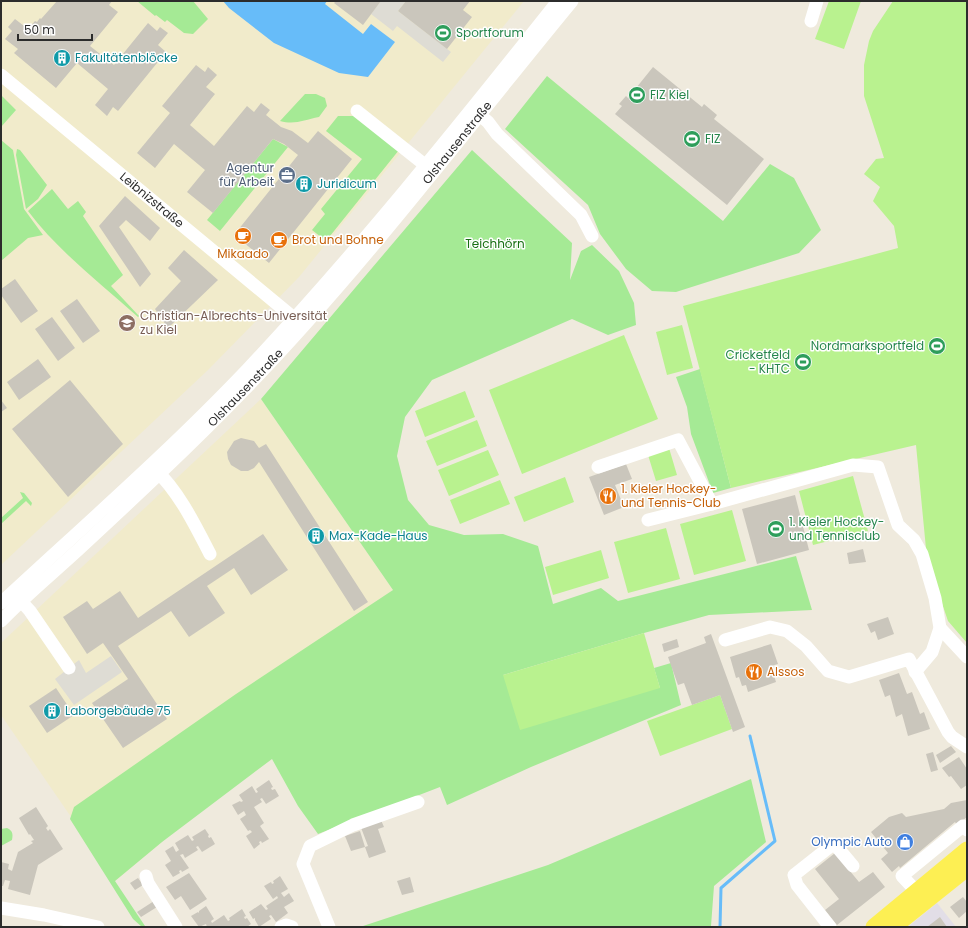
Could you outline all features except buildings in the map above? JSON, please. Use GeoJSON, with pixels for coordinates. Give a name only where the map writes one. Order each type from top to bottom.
{"type":"FeatureCollection","features":[{"type":"Feature","properties":{"kind":"main road"},"geometry":{"type":"LineString","coordinates":[[874,927],[967,850]]}},
{"type":"Feature","properties":{"kind":"main road"},"geometry":{"type":"LineString","coordinates":[[893,927],[967,868]]}},
{"type":"Feature","properties":{"kind":"street","name":"Olshausenstraße"},"geometry":{"type":"LineString","coordinates":[[299,322],[558,1]]}},
{"type":"Feature","properties":{"kind":"street","name":"Olshausenstraße"},"geometry":{"type":"LineString","coordinates":[[1,621],[20,600],[76,552],[156,470],[245,372],[349,275],[481,116],[572,1]]}},
{"type":"Feature","properties":{"kind":"street"},"geometry":{"type":"LineString","coordinates":[[811,21],[817,1]]}},
{"type":"Feature","properties":{"kind":"street","name":"Leibnizstraße"},"geometry":{"type":"LineString","coordinates":[[1,75],[299,322]]}},
{"type":"Feature","properties":{"kind":"street"},"geometry":{"type":"LineString","coordinates":[[357,111],[425,166]]}},
{"type":"Feature","properties":{"kind":"street"},"geometry":{"type":"LineString","coordinates":[[481,116],[488,122],[497,134],[581,215],[592,236]]}},
{"type":"Feature","properties":{"kind":"street"},"geometry":{"type":"LineString","coordinates":[[598,467],[678,440],[712,504]]}},
{"type":"Feature","properties":{"kind":"street"},"geometry":{"type":"LineString","coordinates":[[648,520],[712,504],[852,465],[878,467],[898,525],[914,540],[922,554],[935,598],[940,628],[932,652],[915,672]]}},
{"type":"Feature","properties":{"kind":"street","name":"Olshausenstraße"},"geometry":{"type":"LineString","coordinates":[[1,603],[68,543],[156,470]]}},
{"type":"Feature","properties":{"kind":"street"},"geometry":{"type":"LineString","coordinates":[[156,470],[168,482],[192,520],[210,554]]}},
{"type":"Feature","properties":{"kind":"street"},"geometry":{"type":"LineString","coordinates":[[20,600],[30,611],[69,668]]}},
{"type":"Feature","properties":{"kind":"street"},"geometry":{"type":"LineString","coordinates":[[725,640],[770,627],[787,631],[806,646],[828,671],[849,677],[909,659],[948,732],[952,737],[967,747]]}},
{"type":"Feature","properties":{"kind":"street"},"geometry":{"type":"LineString","coordinates":[[940,628],[967,657]]}},
{"type":"Feature","properties":{"kind":"street"},"geometry":{"type":"LineString","coordinates":[[329,927],[303,864],[310,846],[353,825],[418,802]]}},
{"type":"Feature","properties":{"kind":"street"},"geometry":{"type":"LineString","coordinates":[[917,892],[902,876],[964,826],[967,830]]}},
{"type":"Feature","properties":{"kind":"street"},"geometry":{"type":"LineString","coordinates":[[830,927],[797,885],[794,875],[832,845],[837,847],[853,866]]}},
{"type":"Feature","properties":{"kind":"street"},"geometry":{"type":"LineString","coordinates":[[146,876],[148,883],[176,927]]}},
{"type":"Feature","properties":{"kind":"street"},"geometry":{"type":"LineString","coordinates":[[1,908],[66,923],[98,927]]}},
{"type":"Feature","properties":{"kind":"street"},"geometry":{"type":"LineString","coordinates":[[281,927],[292,927]]}},
{"type":"Feature","properties":{"kind":"shaded area","name":"Christian-Albrechts-Universität zu Kiel"},"geometry":{"type":"Polygon","coordinates":[[[1,1],[524,1],[299,277],[208,370],[1,565],[1,1]]]}},
{"type":"Feature","properties":{"kind":"shaded area"},"geometry":{"type":"Polygon","coordinates":[[[381,1],[406,1],[398,11],[451,52],[443,62],[397,26],[393,31],[371,14],[381,1]]]}},
{"type":"Feature","properties":{"kind":"shaded area"},"geometry":{"type":"Polygon","coordinates":[[[261,399],[393,590],[374,603],[162,842],[115,881],[1,715],[1,643],[261,399]]]}},
{"type":"Feature","properties":{"kind":"shaded area"},"geometry":{"type":"Polygon","coordinates":[[[111,656],[122,672],[74,705],[55,679],[79,660],[86,673],[111,656]]]}},
{"type":"Feature","properties":{"kind":"shaded area"},"geometry":{"type":"Polygon","coordinates":[[[937,903],[956,927],[908,927],[937,903]]]}},
{"type":"Feature","properties":{"kind":"green space"},"geometry":{"type":"Polygon","coordinates":[[[137,1],[193,1],[208,19],[193,34],[184,33],[167,20],[165,22],[156,15],[155,16],[137,1]]]}},
{"type":"Feature","properties":{"kind":"green space"},"geometry":{"type":"Polygon","coordinates":[[[829,1],[861,1],[844,49],[815,39],[829,1]]]}},
{"type":"Feature","properties":{"kind":"green space"},"geometry":{"type":"Polygon","coordinates":[[[893,1],[967,1],[967,643],[948,621],[927,559],[916,445],[731,488],[683,306],[898,248],[894,226],[873,201],[880,187],[864,174],[876,159],[884,158],[864,96],[864,65],[869,41],[873,31],[893,1]]]}},
{"type":"Feature","properties":{"kind":"green space"},"geometry":{"type":"Polygon","coordinates":[[[547,76],[723,221],[770,164],[794,178],[821,230],[799,253],[676,292],[652,291],[626,269],[600,234],[588,205],[505,129],[547,76]]]}},
{"type":"Feature","properties":{"kind":"green space"},"geometry":{"type":"Polygon","coordinates":[[[305,94],[316,94],[325,98],[327,106],[319,117],[295,122],[280,121],[305,94]]]}},
{"type":"Feature","properties":{"kind":"green space"},"geometry":{"type":"Polygon","coordinates":[[[1,95],[16,110],[1,127],[1,95]]]}},
{"type":"Feature","properties":{"kind":"green space"},"geometry":{"type":"Polygon","coordinates":[[[338,116],[356,116],[399,150],[326,241],[312,230],[325,214],[321,209],[362,159],[326,131],[338,116]]]}},
{"type":"Feature","properties":{"kind":"green space"},"geometry":{"type":"Polygon","coordinates":[[[273,139],[288,147],[220,231],[207,220],[273,139]]]}},
{"type":"Feature","properties":{"kind":"green space"},"geometry":{"type":"Polygon","coordinates":[[[1,140],[13,150],[24,209],[43,235],[28,238],[1,261],[1,140]]]}},
{"type":"Feature","properties":{"kind":"green space"},"geometry":{"type":"Polygon","coordinates":[[[17,149],[20,150],[47,185],[38,199],[26,209],[16,155],[17,149]]]}},
{"type":"Feature","properties":{"kind":"green space","name":"Teichhörn"},"geometry":{"type":"Polygon","coordinates":[[[472,150],[572,243],[570,280],[581,251],[592,245],[619,271],[634,303],[636,325],[608,335],[572,319],[432,380],[405,417],[397,456],[408,500],[429,525],[464,535],[503,534],[538,546],[553,604],[601,588],[618,601],[796,556],[812,610],[709,615],[503,675],[660,688],[654,668],[671,663],[681,705],[531,767],[447,805],[440,787],[318,834],[298,806],[272,759],[162,842],[115,881],[145,926],[142,927],[133,919],[70,819],[74,807],[236,694],[393,590],[261,399],[472,150]]]}},
{"type":"Feature","properties":{"kind":"green space"},"geometry":{"type":"Polygon","coordinates":[[[52,189],[68,209],[78,201],[86,212],[83,216],[123,275],[111,286],[139,316],[138,317],[66,254],[28,211],[52,189]]]}},
{"type":"Feature","properties":{"kind":"green space"},"geometry":{"type":"Polygon","coordinates":[[[682,325],[693,368],[667,375],[656,332],[682,325]]]}},
{"type":"Feature","properties":{"kind":"green space"},"geometry":{"type":"Polygon","coordinates":[[[624,335],[658,419],[522,474],[489,390],[624,335]]]}},
{"type":"Feature","properties":{"kind":"green space"},"geometry":{"type":"Polygon","coordinates":[[[700,369],[731,488],[713,493],[691,434],[687,407],[676,377],[700,369]]]}},
{"type":"Feature","properties":{"kind":"green space"},"geometry":{"type":"Polygon","coordinates":[[[465,391],[475,417],[425,437],[415,411],[465,391]]]}},
{"type":"Feature","properties":{"kind":"green space"},"geometry":{"type":"Polygon","coordinates":[[[477,420],[487,446],[437,466],[426,441],[477,420]]]}},
{"type":"Feature","properties":{"kind":"green space"},"geometry":{"type":"Polygon","coordinates":[[[669,448],[677,475],[656,481],[648,455],[669,448]]]}},
{"type":"Feature","properties":{"kind":"green space"},"geometry":{"type":"Polygon","coordinates":[[[488,450],[499,475],[449,496],[438,470],[488,450]]]}},
{"type":"Feature","properties":{"kind":"green space"},"geometry":{"type":"Polygon","coordinates":[[[853,476],[868,531],[813,545],[799,491],[853,476]]]}},
{"type":"Feature","properties":{"kind":"green space"},"geometry":{"type":"Polygon","coordinates":[[[565,477],[574,502],[524,522],[514,497],[565,477]]]}},
{"type":"Feature","properties":{"kind":"green space"},"geometry":{"type":"Polygon","coordinates":[[[500,480],[510,504],[460,524],[450,500],[500,480]]]}},
{"type":"Feature","properties":{"kind":"green space"},"geometry":{"type":"Polygon","coordinates":[[[20,492],[24,493],[32,503],[31,506],[26,501],[1,524],[1,518],[23,498],[20,492]]]}},
{"type":"Feature","properties":{"kind":"green space"},"geometry":{"type":"Polygon","coordinates":[[[732,510],[746,561],[694,575],[680,524],[732,510]]]}},
{"type":"Feature","properties":{"kind":"green space"},"geometry":{"type":"Polygon","coordinates":[[[666,528],[680,579],[628,593],[614,542],[666,528]]]}},
{"type":"Feature","properties":{"kind":"green space"},"geometry":{"type":"Polygon","coordinates":[[[601,550],[609,578],[553,595],[545,567],[601,550]]]}},
{"type":"Feature","properties":{"kind":"green space"},"geometry":{"type":"Polygon","coordinates":[[[644,633],[660,688],[520,730],[503,675],[644,633]]]}},
{"type":"Feature","properties":{"kind":"green space"},"geometry":{"type":"Polygon","coordinates":[[[720,695],[732,729],[660,756],[647,721],[720,695]]]}},
{"type":"Feature","properties":{"kind":"green space"},"geometry":{"type":"Polygon","coordinates":[[[751,779],[766,842],[714,886],[711,926],[709,927],[360,927],[548,865],[751,779]]]}},
{"type":"Feature","properties":{"kind":"green space"},"geometry":{"type":"Polygon","coordinates":[[[7,828],[12,833],[12,840],[1,846],[1,829],[7,828]]]}},
{"type":"Feature","properties":{"kind":"water"},"geometry":{"type":"Polygon","coordinates":[[[223,1],[327,1],[325,4],[363,34],[371,24],[395,42],[368,77],[339,73],[274,43],[229,8],[223,1]]]}},
{"type":"Feature","properties":{"kind":"waterway"},"geometry":{"type":"LineString","coordinates":[[720,927],[721,888],[775,841],[750,736]]}},
{"type":"Feature","properties":{"kind":"place","name":"Sportforum"},"geometry":{"type":"Point","coordinates":[443,33]}},
{"type":"Feature","properties":{"kind":"place","name":"Fakultätenblöcke"},"geometry":{"type":"Point","coordinates":[62,58]}},
{"type":"Feature","properties":{"kind":"place","name":"FIZ Kiel"},"geometry":{"type":"Point","coordinates":[637,95]}},
{"type":"Feature","properties":{"kind":"place","name":"FIZ"},"geometry":{"type":"Point","coordinates":[692,139]}},
{"type":"Feature","properties":{"kind":"place","name":"Agentur für Arbeit"},"geometry":{"type":"Point","coordinates":[287,175]}},
{"type":"Feature","properties":{"kind":"place","name":"Juridicum"},"geometry":{"type":"Point","coordinates":[304,184]}},
{"type":"Feature","properties":{"kind":"place","name":"Mikaado"},"geometry":{"type":"Point","coordinates":[243,236]}},
{"type":"Feature","properties":{"kind":"place","name":"Brot und Bohne"},"geometry":{"type":"Point","coordinates":[279,240]}},
{"type":"Feature","properties":{"kind":"place","name":"Christian-Albrechts-Universität zu Kiel"},"geometry":{"type":"Point","coordinates":[127,323]}},
{"type":"Feature","properties":{"kind":"place","name":"Nordmarksportfeld"},"geometry":{"type":"Point","coordinates":[937,346]}},
{"type":"Feature","properties":{"kind":"place","name":"Cricketfeld - KHTC"},"geometry":{"type":"Point","coordinates":[803,362]}},
{"type":"Feature","properties":{"kind":"place","name":"1. Kieler Hockey- und Tennis-Club"},"geometry":{"type":"Point","coordinates":[608,496]}},
{"type":"Feature","properties":{"kind":"place","name":"1. Kieler Hockey- und Tennisclub"},"geometry":{"type":"Point","coordinates":[776,529]}},
{"type":"Feature","properties":{"kind":"place","name":"Max-Kade-Haus"},"geometry":{"type":"Point","coordinates":[316,536]}},
{"type":"Feature","properties":{"kind":"place","name":"Alssos"},"geometry":{"type":"Point","coordinates":[754,672]}},
{"type":"Feature","properties":{"kind":"place","name":"Laborgebäude 75"},"geometry":{"type":"Point","coordinates":[52,711]}},
{"type":"Feature","properties":{"kind":"place","name":"Olympic Auto"},"geometry":{"type":"Point","coordinates":[905,842]}}]}
